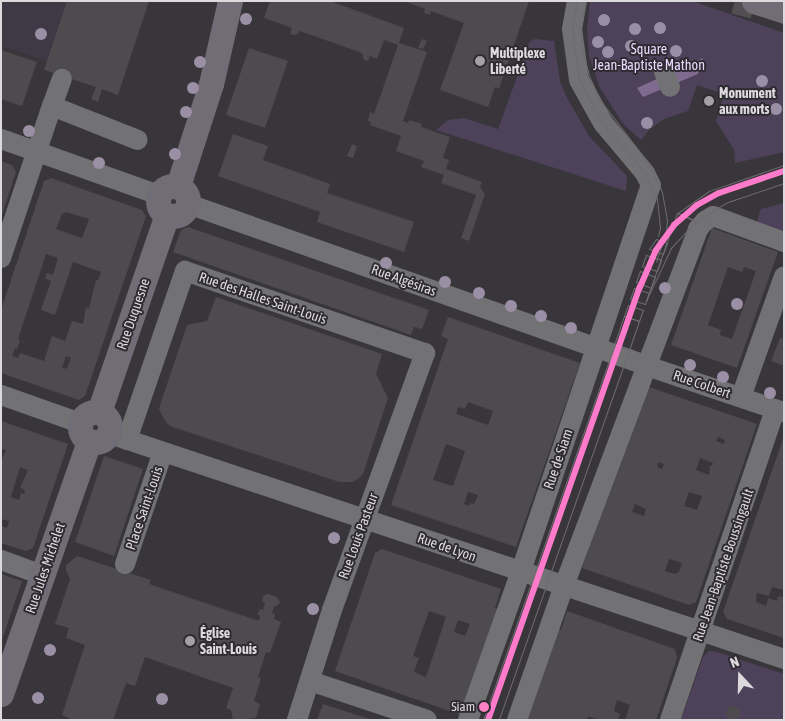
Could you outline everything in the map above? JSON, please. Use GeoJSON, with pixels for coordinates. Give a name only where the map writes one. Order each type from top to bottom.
{"type":"FeatureCollection","features":[{"type":"Feature","properties":{"kind":"main road","name":"Rue Duquesne"},"geometry":{"type":"LineString","coordinates":[[101,430],[211,84],[230,1]]}},
{"type":"Feature","properties":{"kind":"main road"},"geometry":{"type":"LineString","coordinates":[[754,1],[784,11]]}},
{"type":"Feature","properties":{"kind":"main road","name":"Rue Jules Michelet"},"geometry":{"type":"LineString","coordinates":[[1,694],[42,575],[101,430]]}},
{"type":"Feature","properties":{"kind":"street","name":"Rue de Siam"},"geometry":{"type":"LineString","coordinates":[[468,720],[521,572],[648,197],[650,185],[645,173],[603,123],[579,80],[574,58],[572,29],[577,1]]}},
{"type":"Feature","properties":{"kind":"street"},"geometry":{"type":"LineString","coordinates":[[1,258],[62,79]]}},
{"type":"Feature","properties":{"kind":"street"},"geometry":{"type":"LineString","coordinates":[[52,106],[138,140]]}},
{"type":"Feature","properties":{"kind":"street","name":"Rue Algésiras"},"geometry":{"type":"LineString","coordinates":[[1,139],[620,356]]}},
{"type":"Feature","properties":{"kind":"street"},"geometry":{"type":"LineString","coordinates":[[517,720],[564,586],[698,229],[713,216],[784,242]]}},
{"type":"Feature","properties":{"kind":"street","name":"Rue des Halles Saint-Louis"},"geometry":{"type":"LineString","coordinates":[[101,430],[185,271],[425,353]]}},
{"type":"Feature","properties":{"kind":"street"},"geometry":{"type":"LineString","coordinates":[[741,398],[784,276]]}},
{"type":"Feature","properties":{"kind":"street","name":"Rue Louis Pasteur"},"geometry":{"type":"LineString","coordinates":[[296,720],[364,519],[425,353]]}},
{"type":"Feature","properties":{"kind":"street","name":"Rue Colbert"},"geometry":{"type":"LineString","coordinates":[[620,356],[780,410]]}},
{"type":"Feature","properties":{"kind":"street","name":"Rue de Lyon"},"geometry":{"type":"LineString","coordinates":[[1,395],[163,452],[784,659]]}},
{"type":"Feature","properties":{"kind":"street","name":"Rue Jean-Baptiste Boussingault"},"geometry":{"type":"LineString","coordinates":[[670,720],[780,410]]}},
{"type":"Feature","properties":{"kind":"street","name":"Place Saint-Louis"},"geometry":{"type":"LineString","coordinates":[[125,564],[163,452]]}},
{"type":"Feature","properties":{"kind":"street"},"geometry":{"type":"LineString","coordinates":[[1,560],[42,575]]}},
{"type":"Feature","properties":{"kind":"street"},"geometry":{"type":"LineString","coordinates":[[310,681],[427,720]]}},
{"type":"Feature","properties":{"kind":"shaded area"},"geometry":{"type":"Polygon","coordinates":[[[1,1],[67,1],[47,61],[1,46],[1,1]]]}},
{"type":"Feature","properties":{"kind":"shaded area"},"geometry":{"type":"Polygon","coordinates":[[[703,58],[698,74],[643,97],[637,88],[703,58]]]}},
{"type":"Feature","properties":{"kind":"green space","name":"Square Jean-Baptiste Mathon"},"geometry":{"type":"Polygon","coordinates":[[[590,1],[692,1],[784,33],[784,152],[735,163],[734,150],[716,121],[724,94],[697,85],[688,111],[664,119],[650,129],[641,140],[624,125],[600,88],[589,56],[587,28],[590,1]]]}},
{"type":"Feature","properties":{"kind":"green space"},"geometry":{"type":"Polygon","coordinates":[[[535,39],[554,41],[560,81],[566,96],[589,136],[627,176],[626,191],[436,130],[448,120],[464,118],[498,129],[530,41],[535,39]]]}},
{"type":"Feature","properties":{"kind":"green space"},"geometry":{"type":"Polygon","coordinates":[[[784,203],[784,233],[756,224],[761,209],[784,203]]]}},
{"type":"Feature","properties":{"kind":"green space"},"geometry":{"type":"Polygon","coordinates":[[[709,651],[784,674],[784,720],[681,720],[703,657],[709,651]]]}},
{"type":"Feature","properties":{"kind":"building"},"geometry":{"type":"Polygon","coordinates":[[[67,1],[149,1],[118,95],[102,89],[98,102],[91,99],[96,87],[44,70],[67,1]]]}},
{"type":"Feature","properties":{"kind":"building"},"geometry":{"type":"Polygon","coordinates":[[[270,1],[330,1],[404,28],[399,43],[427,52],[403,121],[408,123],[409,120],[422,124],[421,127],[450,137],[443,158],[449,160],[446,169],[482,182],[480,187],[485,194],[469,241],[461,238],[476,195],[441,183],[444,175],[421,167],[424,161],[396,151],[401,136],[370,125],[371,122],[368,121],[370,112],[374,114],[398,45],[384,40],[377,59],[370,56],[368,61],[364,60],[362,53],[300,31],[296,35],[290,34],[292,28],[264,18],[270,1]]]}},
{"type":"Feature","properties":{"kind":"building","name":"Multiplexe Liberté"},"geometry":{"type":"Polygon","coordinates":[[[405,1],[529,1],[499,89],[495,87],[488,107],[440,90],[464,23],[431,11],[430,15],[424,13],[425,9],[405,1]]]}},
{"type":"Feature","properties":{"kind":"building"},"geometry":{"type":"Polygon","coordinates":[[[422,39],[427,41],[423,49],[418,48],[422,39]]]}},
{"type":"Feature","properties":{"kind":"building"},"geometry":{"type":"Polygon","coordinates":[[[249,48],[288,61],[265,128],[226,115],[249,48]]]}},
{"type":"Feature","properties":{"kind":"building"},"geometry":{"type":"Polygon","coordinates":[[[1,50],[37,62],[22,106],[1,99],[1,50]]]}},
{"type":"Feature","properties":{"kind":"building"},"geometry":{"type":"Polygon","coordinates":[[[233,134],[268,146],[263,160],[330,184],[327,193],[414,222],[404,252],[317,222],[320,212],[218,176],[233,134]]]}},
{"type":"Feature","properties":{"kind":"building"},"geometry":{"type":"Polygon","coordinates":[[[352,144],[357,146],[353,158],[347,156],[352,144]]]}},
{"type":"Feature","properties":{"kind":"building"},"geometry":{"type":"Polygon","coordinates":[[[1,161],[12,165],[16,172],[2,215],[1,161]]]}},
{"type":"Feature","properties":{"kind":"building"},"geometry":{"type":"Polygon","coordinates":[[[51,178],[142,210],[146,216],[85,396],[79,400],[1,373],[1,310],[44,181],[51,178]],[[66,212],[62,214],[56,229],[82,238],[89,219],[66,212]],[[46,254],[18,339],[20,340],[17,349],[15,348],[12,356],[18,358],[20,353],[44,361],[52,336],[65,341],[72,321],[83,324],[86,307],[89,308],[96,280],[98,280],[101,272],[73,262],[55,315],[41,310],[51,281],[45,278],[47,273],[53,275],[58,258],[46,254]],[[66,356],[62,368],[65,369],[68,366],[71,358],[66,356]]]}},
{"type":"Feature","properties":{"kind":"building"},"geometry":{"type":"Polygon","coordinates":[[[188,227],[429,310],[422,329],[414,327],[411,335],[173,252],[181,230],[188,227]]]}},
{"type":"Feature","properties":{"kind":"building"},"geometry":{"type":"Polygon","coordinates":[[[712,228],[778,252],[737,368],[671,345],[712,228]],[[728,267],[708,325],[721,330],[720,335],[732,339],[756,271],[744,267],[742,272],[728,267]]]}},
{"type":"Feature","properties":{"kind":"building"},"geometry":{"type":"Polygon","coordinates":[[[216,297],[382,354],[376,374],[388,398],[363,474],[358,479],[352,482],[339,482],[170,426],[165,421],[159,409],[187,325],[207,321],[216,297]]]}},
{"type":"Feature","properties":{"kind":"building"},"geometry":{"type":"Polygon","coordinates":[[[448,317],[580,363],[516,547],[391,505],[448,339],[441,336],[448,317]],[[468,402],[465,409],[458,407],[456,414],[488,425],[493,411],[468,402]],[[446,444],[433,480],[453,486],[465,451],[446,444]],[[468,492],[464,504],[469,506],[470,503],[474,504],[478,495],[468,492]]]}},
{"type":"Feature","properties":{"kind":"building"},"geometry":{"type":"Polygon","coordinates":[[[780,338],[784,339],[784,366],[771,361],[780,338]]]}},
{"type":"Feature","properties":{"kind":"building"},"geometry":{"type":"Polygon","coordinates":[[[646,386],[757,424],[696,602],[689,605],[582,568],[646,386]],[[718,437],[716,441],[724,444],[725,440],[718,437]],[[700,458],[696,470],[709,475],[710,465],[712,466],[713,463],[700,458]],[[659,462],[657,467],[662,469],[664,464],[659,462]],[[689,492],[684,506],[697,510],[702,496],[689,492]],[[635,504],[632,512],[644,516],[646,509],[635,504]],[[669,559],[665,571],[675,574],[679,572],[682,563],[669,559]]]}},
{"type":"Feature","properties":{"kind":"building"},"geometry":{"type":"Polygon","coordinates":[[[1,421],[68,444],[33,548],[26,551],[1,543],[1,526],[7,528],[9,521],[1,519],[1,461],[6,450],[1,449],[1,421]],[[20,467],[11,497],[19,500],[21,493],[24,494],[25,490],[20,488],[28,470],[20,467]]]}},
{"type":"Feature","properties":{"kind":"building"},"geometry":{"type":"Polygon","coordinates":[[[783,439],[784,590],[772,587],[769,596],[757,593],[756,602],[766,606],[768,598],[777,601],[778,596],[784,598],[784,638],[727,619],[723,612],[783,439]]]}},
{"type":"Feature","properties":{"kind":"building"},"geometry":{"type":"Polygon","coordinates":[[[104,456],[143,469],[114,556],[75,542],[104,456]]]}},
{"type":"Feature","properties":{"kind":"building"},"geometry":{"type":"Polygon","coordinates":[[[382,549],[501,589],[495,608],[502,611],[461,715],[335,671],[375,553],[382,549]],[[429,611],[413,656],[419,658],[414,672],[426,677],[446,617],[429,611]],[[458,620],[454,632],[465,636],[470,624],[458,620]]]}},
{"type":"Feature","properties":{"kind":"building","name":"Église Saint-Louis"},"geometry":{"type":"Polygon","coordinates":[[[77,556],[151,580],[149,584],[259,621],[260,616],[257,614],[260,609],[263,610],[265,602],[262,602],[263,596],[268,594],[277,597],[280,602],[277,606],[274,606],[272,613],[275,614],[274,619],[281,622],[270,653],[266,652],[258,677],[261,678],[254,701],[260,704],[256,718],[233,720],[231,710],[226,708],[233,688],[145,657],[135,686],[126,683],[113,720],[69,720],[69,718],[62,715],[85,645],[66,638],[69,628],[55,624],[70,579],[66,565],[77,556]]]}},
{"type":"Feature","properties":{"kind":"building"},"geometry":{"type":"Polygon","coordinates":[[[1,574],[22,581],[2,640],[1,640],[1,574]]]}},
{"type":"Feature","properties":{"kind":"building"},"geometry":{"type":"Polygon","coordinates":[[[567,611],[675,649],[677,658],[656,720],[625,720],[630,705],[617,700],[614,711],[620,714],[618,720],[600,720],[588,716],[587,720],[521,720],[553,628],[561,630],[567,611]]]}},
{"type":"Feature","properties":{"kind":"building"},"geometry":{"type":"Polygon","coordinates":[[[323,704],[369,719],[369,720],[317,720],[323,704]]]}},
{"type":"Feature","properties":{"kind":"building"},"geometry":{"type":"Polygon","coordinates":[[[730,706],[736,706],[740,713],[736,720],[730,720],[726,716],[726,710],[730,706]]]}},
{"type":"Feature","properties":{"kind":"tunnel"},"geometry":{"type":"LineString","coordinates":[[741,16],[745,1]]}},
{"type":"Feature","properties":{"kind":"tram line"},"geometry":{"type":"LineString","coordinates":[[577,1],[572,29],[579,80],[603,123],[645,173],[657,199],[660,228],[658,236]]}},
{"type":"Feature","properties":{"kind":"tram line"},"geometry":{"type":"LineString","coordinates":[[585,1],[581,28],[583,54],[590,78],[600,100],[649,164],[662,192],[667,219],[666,231],[656,261]]}},
{"type":"Feature","properties":{"kind":"tram line"},"geometry":{"type":"LineString","coordinates":[[784,165],[709,191],[677,213],[696,221],[728,202],[784,183]]}},
{"type":"Feature","properties":{"kind":"tram line"},"geometry":{"type":"LineString","coordinates":[[677,213],[696,221],[671,248],[646,301],[677,213]]}},
{"type":"Feature","properties":{"kind":"tram line"},"geometry":{"type":"LineString","coordinates":[[656,239],[667,243],[663,254],[649,249],[656,239]]}},
{"type":"Feature","properties":{"kind":"tram line"},"geometry":{"type":"LineString","coordinates":[[646,255],[661,260],[657,271],[642,266],[646,255]]}},
{"type":"Feature","properties":{"kind":"tram line"},"geometry":{"type":"LineString","coordinates":[[640,271],[655,277],[651,288],[636,282],[640,271]]}},
{"type":"Feature","properties":{"kind":"tram line"},"geometry":{"type":"LineString","coordinates":[[634,288],[649,293],[645,304],[630,299],[634,288]]}},
{"type":"Feature","properties":{"kind":"tram line"},"geometry":{"type":"LineString","coordinates":[[628,305],[643,310],[639,321],[624,316],[628,305]]}},
{"type":"Feature","properties":{"kind":"tram line"},"geometry":{"type":"LineString","coordinates":[[624,316],[639,321],[629,350],[614,345],[624,316]]}},
{"type":"Feature","properties":{"kind":"tram line"},"geometry":{"type":"LineString","coordinates":[[483,720],[614,345],[629,350],[499,720]]}},
{"type":"Feature","properties":{"kind":"transit line"},"geometry":{"type":"LineString","coordinates":[[488,720],[640,287],[656,250],[674,225],[697,205],[719,193],[784,171]]}},
{"type":"Feature","properties":{"kind":"place","name":"Multiplexe Liberté"},"geometry":{"type":"Point","coordinates":[480,61]}},
{"type":"Feature","properties":{"kind":"place","name":"Monument aux morts"},"geometry":{"type":"Point","coordinates":[709,101]}},
{"type":"Feature","properties":{"kind":"place","name":"Église Saint-Louis"},"geometry":{"type":"Point","coordinates":[190,641]}},
{"type":"Feature","properties":{"kind":"place","name":"Siam"},"geometry":{"type":"Point","coordinates":[484,707]}}]}
